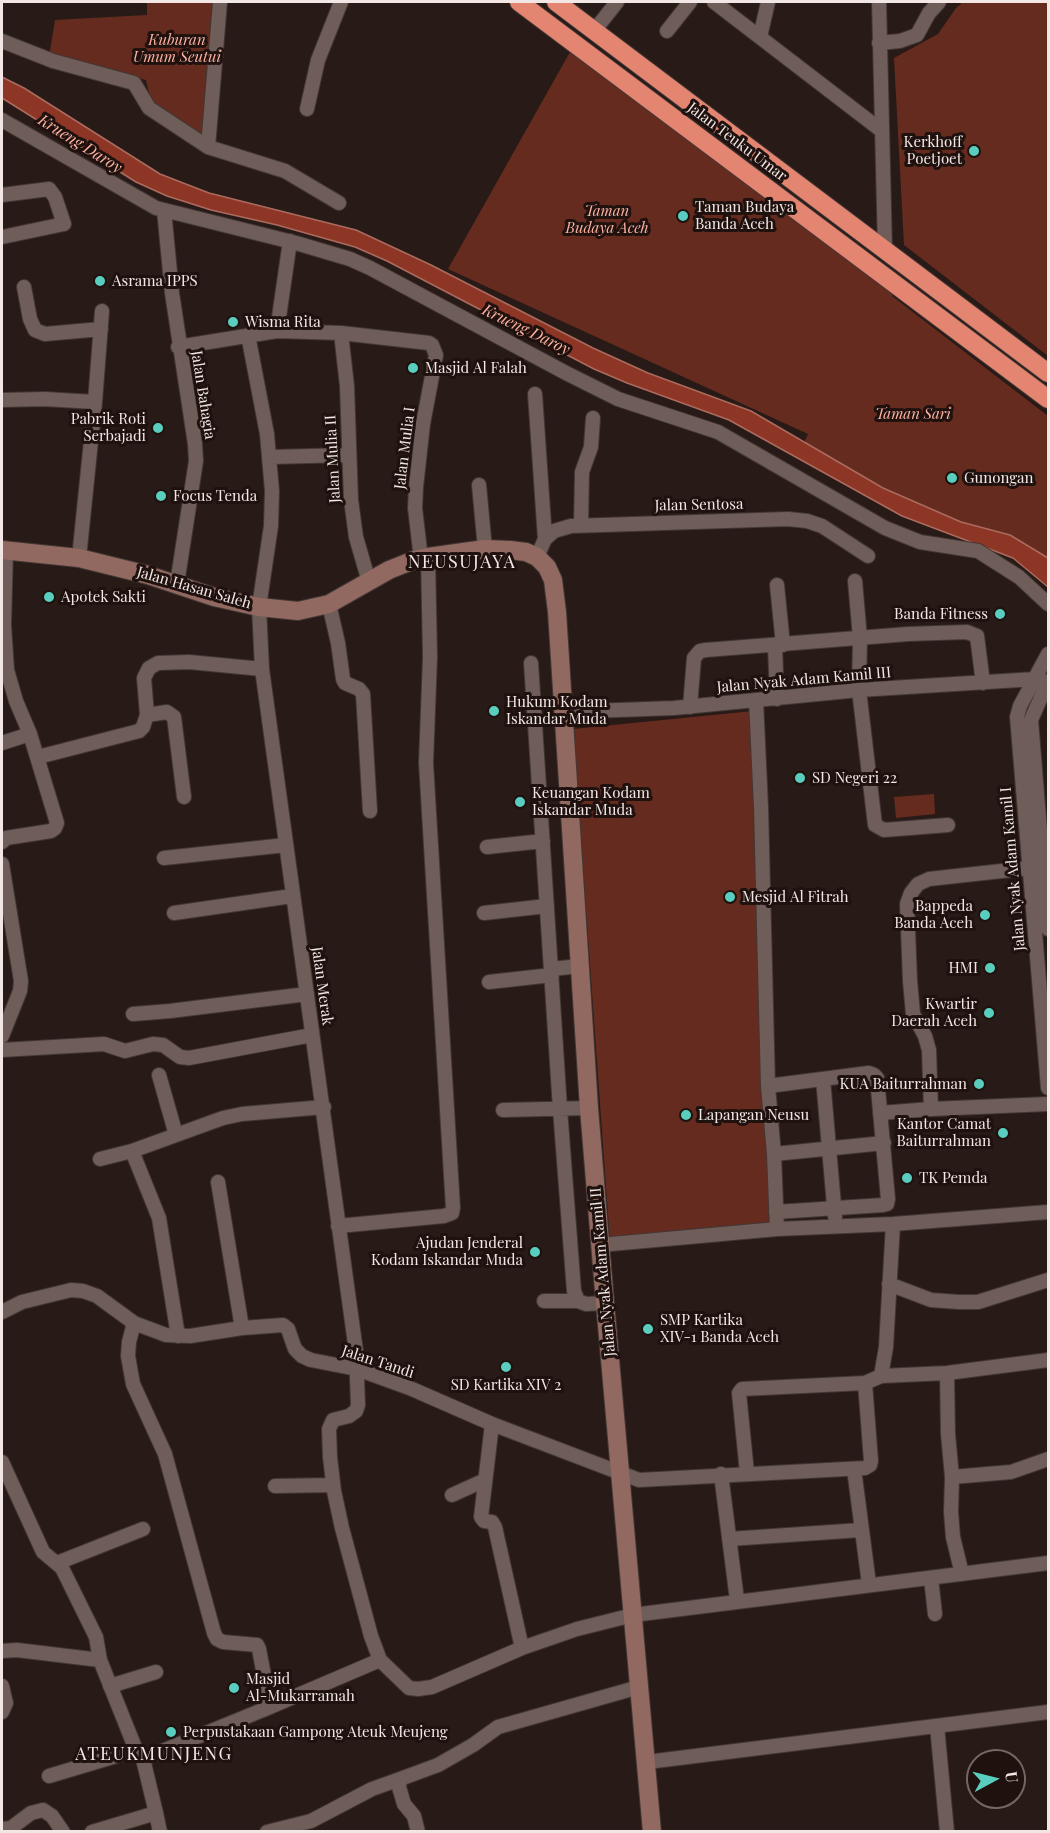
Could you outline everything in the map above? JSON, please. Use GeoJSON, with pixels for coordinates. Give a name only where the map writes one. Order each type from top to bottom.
{"type":"FeatureCollection","features":[{"type":"Feature","properties":{"kind":"highway","name":"Jalan Teuku Umar"},"geometry":{"type":"LineString","coordinates":[[519,2],[1048,399]]}},
{"type":"Feature","properties":{"kind":"highway","name":"Jalan Teuku Umar"},"geometry":{"type":"LineString","coordinates":[[556,2],[1048,373]]}},
{"type":"Feature","properties":{"kind":"street"},"geometry":{"type":"LineString","coordinates":[[208,147],[220,2]]}},
{"type":"Feature","properties":{"kind":"street"},"geometry":{"type":"LineString","coordinates":[[307,109],[318,60],[341,2]]}},
{"type":"Feature","properties":{"kind":"street"},"geometry":{"type":"LineString","coordinates":[[594,31],[617,2]]}},
{"type":"Feature","properties":{"kind":"street"},"geometry":{"type":"LineString","coordinates":[[667,31],[690,2]]}},
{"type":"Feature","properties":{"kind":"street"},"geometry":{"type":"LineString","coordinates":[[714,2],[882,131]]}},
{"type":"Feature","properties":{"kind":"street"},"geometry":{"type":"LineString","coordinates":[[760,37],[768,2]]}},
{"type":"Feature","properties":{"kind":"street"},"geometry":{"type":"LineString","coordinates":[[879,2],[885,250]]}},
{"type":"Feature","properties":{"kind":"street"},"geometry":{"type":"LineString","coordinates":[[879,43],[900,41],[917,35],[929,13],[939,2]]}},
{"type":"Feature","properties":{"kind":"street"},"geometry":{"type":"LineString","coordinates":[[2,41],[54,61],[134,82],[149,108],[208,147],[285,171],[339,203]]}},
{"type":"Feature","properties":{"kind":"street"},"geometry":{"type":"LineString","coordinates":[[2,120],[142,202],[164,210],[290,241],[350,259],[370,268],[566,374],[618,399],[718,432],[894,532],[920,542],[978,551],[1019,577],[1048,604]]}},
{"type":"Feature","properties":{"kind":"street"},"geometry":{"type":"LineString","coordinates":[[2,195],[51,190],[64,224],[2,237]]}},
{"type":"Feature","properties":{"kind":"street","name":"Jalan Bahagia"},"geometry":{"type":"LineString","coordinates":[[164,210],[178,347],[196,461],[177,584]]}},
{"type":"Feature","properties":{"kind":"street"},"geometry":{"type":"LineString","coordinates":[[277,331],[290,241]]}},
{"type":"Feature","properties":{"kind":"street"},"geometry":{"type":"LineString","coordinates":[[24,287],[30,319],[35,330],[45,334],[101,329]]}},
{"type":"Feature","properties":{"kind":"street"},"geometry":{"type":"LineString","coordinates":[[79,558],[102,311]]}},
{"type":"Feature","properties":{"kind":"street"},"geometry":{"type":"LineString","coordinates":[[178,347],[277,331],[341,333]]}},
{"type":"Feature","properties":{"kind":"street","name":"Jalan Mulia I"},"geometry":{"type":"LineString","coordinates":[[338,1226],[444,1216],[452,1213],[453,1208],[426,763],[430,657],[424,558],[415,508],[423,424],[436,355],[429,344],[341,333]]}},
{"type":"Feature","properties":{"kind":"street","name":"Jalan Mulia II"},"geometry":{"type":"LineString","coordinates":[[341,333],[346,386],[351,500],[356,537],[369,582]]}},
{"type":"Feature","properties":{"kind":"street","name":"Jalan Merak"},"geometry":{"type":"LineString","coordinates":[[248,335],[270,457],[272,491],[271,526],[259,607],[262,669],[356,1351],[358,1406],[356,1411],[349,1416],[333,1420],[329,1429],[333,1485]]}},
{"type":"Feature","properties":{"kind":"street"},"geometry":{"type":"LineString","coordinates":[[535,394],[545,540],[537,557],[547,567],[553,580],[563,712]]}},
{"type":"Feature","properties":{"kind":"street"},"geometry":{"type":"LineString","coordinates":[[2,400],[44,399],[95,402]]}},
{"type":"Feature","properties":{"kind":"street"},"geometry":{"type":"LineString","coordinates":[[581,525],[582,472],[591,447],[593,418]]}},
{"type":"Feature","properties":{"kind":"street"},"geometry":{"type":"LineString","coordinates":[[270,457],[350,455]]}},
{"type":"Feature","properties":{"kind":"street"},"geometry":{"type":"LineString","coordinates":[[479,485],[484,549]]}},
{"type":"Feature","properties":{"kind":"street","name":"Jalan Sentosa"},"geometry":{"type":"LineString","coordinates":[[545,540],[554,531],[581,525],[789,519],[822,526],[868,556]]}},
{"type":"Feature","properties":{"kind":"street","name":"Jalan Hasan Saleh"},"geometry":{"type":"LineString","coordinates":[[4,550],[79,558],[177,584],[214,597],[259,607],[298,611],[329,604],[388,570],[424,558],[484,549],[526,552],[537,557]]}},
{"type":"Feature","properties":{"kind":"street"},"geometry":{"type":"LineString","coordinates":[[2,842],[6,838],[51,831],[57,823],[38,757],[16,701],[7,670],[4,550]]}},
{"type":"Feature","properties":{"kind":"street"},"geometry":{"type":"LineString","coordinates":[[855,581],[860,639],[859,690],[875,825],[884,830],[948,825]]}},
{"type":"Feature","properties":{"kind":"street"},"geometry":{"type":"LineString","coordinates":[[777,585],[779,646],[777,699]]}},
{"type":"Feature","properties":{"kind":"street"},"geometry":{"type":"LineString","coordinates":[[329,604],[339,643],[343,679],[345,683],[359,688],[363,694],[370,811]]}},
{"type":"Feature","properties":{"kind":"street"},"geometry":{"type":"LineString","coordinates":[[690,707],[694,658],[700,651],[908,634],[972,633],[976,636],[978,643],[983,683]]}},
{"type":"Feature","properties":{"kind":"street","name":"Jalan Nyak Adam Kamil I"},"geometry":{"type":"LineString","coordinates":[[1048,654],[1043,682],[1030,720],[1048,929]]}},
{"type":"Feature","properties":{"kind":"street"},"geometry":{"type":"LineString","coordinates":[[38,757],[133,734],[143,727],[147,715],[144,678],[149,668],[158,663],[189,662],[262,669]]}},
{"type":"Feature","properties":{"kind":"street"},"geometry":{"type":"LineString","coordinates":[[531,663],[560,1109],[574,1291],[578,1300]]}},
{"type":"Feature","properties":{"kind":"street","name":"Jalan Nyak Adam Kamil III"},"geometry":{"type":"LineString","coordinates":[[563,712],[690,707],[859,690],[1043,682]]}},
{"type":"Feature","properties":{"kind":"street","name":"Jalan Nyak Adam Kamil I"},"geometry":{"type":"LineString","coordinates":[[1043,682],[1020,706],[1017,717],[1048,1088]]}},
{"type":"Feature","properties":{"kind":"street"},"geometry":{"type":"LineString","coordinates":[[756,700],[768,1086],[777,1229]]}},
{"type":"Feature","properties":{"kind":"street"},"geometry":{"type":"LineString","coordinates":[[2,704],[16,701]]}},
{"type":"Feature","properties":{"kind":"street"},"geometry":{"type":"LineString","coordinates":[[147,715],[167,712],[174,717],[184,797]]}},
{"type":"Feature","properties":{"kind":"street","name":"Jalan Nyak Adam Kamil II"},"geometry":{"type":"LineString","coordinates":[[563,712],[600,1245],[652,1832]]}},
{"type":"Feature","properties":{"kind":"street"},"geometry":{"type":"LineString","coordinates":[[2,743],[30,734]]}},
{"type":"Feature","properties":{"kind":"street"},"geometry":{"type":"LineString","coordinates":[[487,847],[543,841]]}},
{"type":"Feature","properties":{"kind":"street"},"geometry":{"type":"LineString","coordinates":[[164,858],[286,844]]}},
{"type":"Feature","properties":{"kind":"street"},"geometry":{"type":"LineString","coordinates":[[2,864],[21,981],[20,991],[2,1036]]}},
{"type":"Feature","properties":{"kind":"street"},"geometry":{"type":"LineString","coordinates":[[931,1109],[930,1050],[913,1014],[908,904],[911,893],[918,884],[929,879],[1029,868]]}},
{"type":"Feature","properties":{"kind":"street"},"geometry":{"type":"LineString","coordinates":[[174,913],[292,896]]}},
{"type":"Feature","properties":{"kind":"street"},"geometry":{"type":"LineString","coordinates":[[484,913],[547,906]]}},
{"type":"Feature","properties":{"kind":"street"},"geometry":{"type":"LineString","coordinates":[[489,982],[580,966]]}},
{"type":"Feature","properties":{"kind":"street"},"geometry":{"type":"LineString","coordinates":[[133,1014],[307,994]]}},
{"type":"Feature","properties":{"kind":"street"},"geometry":{"type":"LineString","coordinates":[[2,1050],[104,1044],[125,1051],[153,1044],[163,1045],[180,1057],[189,1058],[312,1035]]}},
{"type":"Feature","properties":{"kind":"street"},"geometry":{"type":"LineString","coordinates":[[768,1086],[869,1073],[874,1075],[877,1078],[884,1143],[887,1204],[776,1212]]}},
{"type":"Feature","properties":{"kind":"street"},"geometry":{"type":"LineString","coordinates":[[159,1075],[176,1135]]}},
{"type":"Feature","properties":{"kind":"street"},"geometry":{"type":"LineString","coordinates":[[822,1079],[835,1226]]}},
{"type":"Feature","properties":{"kind":"street"},"geometry":{"type":"LineString","coordinates":[[880,1113],[1048,1104]]}},
{"type":"Feature","properties":{"kind":"street"},"geometry":{"type":"LineString","coordinates":[[100,1159],[132,1151],[223,1118],[242,1114],[324,1107]]}},
{"type":"Feature","properties":{"kind":"street"},"geometry":{"type":"LineString","coordinates":[[503,1110],[590,1108]]}},
{"type":"Feature","properties":{"kind":"street"},"geometry":{"type":"LineString","coordinates":[[774,1154],[884,1143]]}},
{"type":"Feature","properties":{"kind":"street"},"geometry":{"type":"LineString","coordinates":[[132,1151],[159,1218],[178,1336]]}},
{"type":"Feature","properties":{"kind":"street"},"geometry":{"type":"LineString","coordinates":[[218,1182],[242,1328]]}},
{"type":"Feature","properties":{"kind":"street"},"geometry":{"type":"LineString","coordinates":[[600,1245],[777,1229],[892,1224],[1048,1212]]}},
{"type":"Feature","properties":{"kind":"street"},"geometry":{"type":"LineString","coordinates":[[881,1376],[886,1347],[892,1224]]}},
{"type":"Feature","properties":{"kind":"street"},"geometry":{"type":"LineString","coordinates":[[889,1284],[931,1300],[978,1302],[1048,1280]]}},
{"type":"Feature","properties":{"kind":"street","name":"Jalan Tandi"},"geometry":{"type":"LineString","coordinates":[[2,1310],[45,1295],[71,1290],[97,1296],[134,1323],[157,1333],[190,1336],[242,1328],[283,1325],[288,1329],[295,1349],[302,1356],[311,1360],[357,1369],[412,1389],[492,1424],[639,1480],[721,1474],[854,1469]]}},
{"type":"Feature","properties":{"kind":"street"},"geometry":{"type":"LineString","coordinates":[[544,1301],[578,1300],[586,1304],[605,1304]]}},
{"type":"Feature","properties":{"kind":"street"},"geometry":{"type":"LineString","coordinates":[[134,1323],[128,1356],[132,1384],[165,1454],[214,1633],[217,1639],[223,1642],[257,1645],[270,1707]]}},
{"type":"Feature","properties":{"kind":"street"},"geometry":{"type":"LineString","coordinates":[[886,1347],[899,1374]]}},
{"type":"Feature","properties":{"kind":"street"},"geometry":{"type":"LineString","coordinates":[[747,1473],[739,1394],[742,1389],[866,1383],[881,1376],[947,1373],[1048,1360]]}},
{"type":"Feature","properties":{"kind":"street"},"geometry":{"type":"LineString","coordinates":[[947,1373],[948,1434],[952,1477],[951,1512],[953,1537],[963,1574]]}},
{"type":"Feature","properties":{"kind":"street"},"geometry":{"type":"LineString","coordinates":[[866,1383],[871,1461],[868,1467],[854,1469],[869,1584]]}},
{"type":"Feature","properties":{"kind":"street"},"geometry":{"type":"LineString","coordinates":[[492,1424],[481,1516],[484,1521],[492,1522],[495,1527],[522,1648]]}},
{"type":"Feature","properties":{"kind":"street"},"geometry":{"type":"LineString","coordinates":[[952,1477],[1011,1472],[1048,1459]]}},
{"type":"Feature","properties":{"kind":"street"},"geometry":{"type":"LineString","coordinates":[[2,1462],[43,1552],[62,1568],[96,1637],[100,1660],[140,1755],[160,1832]]}},
{"type":"Feature","properties":{"kind":"street"},"geometry":{"type":"LineString","coordinates":[[721,1474],[737,1600]]}},
{"type":"Feature","properties":{"kind":"street"},"geometry":{"type":"LineString","coordinates":[[452,1496],[485,1480]]}},
{"type":"Feature","properties":{"kind":"street"},"geometry":{"type":"LineString","coordinates":[[275,1486],[333,1485],[363,1608],[380,1660],[409,1688],[418,1689],[432,1686],[522,1648],[578,1629],[633,1615],[737,1600],[1048,1563]]}},
{"type":"Feature","properties":{"kind":"street"},"geometry":{"type":"LineString","coordinates":[[57,1563],[143,1529]]}},
{"type":"Feature","properties":{"kind":"street"},"geometry":{"type":"LineString","coordinates":[[729,1539],[861,1530]]}},
{"type":"Feature","properties":{"kind":"street"},"geometry":{"type":"LineString","coordinates":[[931,1578],[935,1614]]}},
{"type":"Feature","properties":{"kind":"street"},"geometry":{"type":"LineString","coordinates":[[2,1651],[16,1650],[100,1660]]}},
{"type":"Feature","properties":{"kind":"street"},"geometry":{"type":"LineString","coordinates":[[49,1776],[140,1755],[270,1707],[380,1660]]}},
{"type":"Feature","properties":{"kind":"street"},"geometry":{"type":"LineString","coordinates":[[110,1686],[156,1672]]}},
{"type":"Feature","properties":{"kind":"street"},"geometry":{"type":"LineString","coordinates":[[2,1686],[6,1703],[2,1712]]}},
{"type":"Feature","properties":{"kind":"street"},"geometry":{"type":"LineString","coordinates":[[267,1832],[312,1826],[372,1789],[438,1765],[473,1745],[498,1727],[639,1687]]}},
{"type":"Feature","properties":{"kind":"street"},"geometry":{"type":"LineString","coordinates":[[647,1762],[1048,1712]]}},
{"type":"Feature","properties":{"kind":"street"},"geometry":{"type":"LineString","coordinates":[[937,1726],[947,1832]]}},
{"type":"Feature","properties":{"kind":"street"},"geometry":{"type":"LineString","coordinates":[[400,1779],[399,1787],[404,1804],[414,1816],[418,1832]]}},
{"type":"Feature","properties":{"kind":"street"},"geometry":{"type":"LineString","coordinates":[[2,1829],[11,1828],[30,1813],[43,1810],[52,1816],[63,1832]]}},
{"type":"Feature","properties":{"kind":"street"},"geometry":{"type":"LineString","coordinates":[[92,1832],[156,1813]]}},
{"type":"Feature","properties":{"kind":"green space","name":"Kuburan Umum Seutui"},"geometry":{"type":"Polygon","coordinates":[[[147,2],[224,2],[212,143],[152,106],[146,80],[49,57],[55,20],[147,15],[147,2]]]}},
{"type":"Feature","properties":{"kind":"green space","name":"Kerkhoff Poetjoet"},"geometry":{"type":"Polygon","coordinates":[[[963,2],[1048,2],[1048,356],[904,245],[894,58],[938,34],[956,8],[963,2]]]}},
{"type":"Feature","properties":{"kind":"green space","name":"Taman Budaya Aceh"},"geometry":{"type":"Polygon","coordinates":[[[570,52],[893,293],[892,296],[1048,416],[1048,558],[1010,535],[961,522],[883,488],[804,443],[808,434],[448,269],[570,52]]]}},
{"type":"Feature","properties":{"kind":"green space"},"geometry":{"type":"Polygon","coordinates":[[[753,711],[777,1232],[610,1242],[573,729],[753,711]]]}},
{"type":"Feature","properties":{"kind":"green space"},"geometry":{"type":"Polygon","coordinates":[[[934,794],[935,814],[896,818],[894,797],[934,794]]]}},
{"type":"Feature","properties":{"kind":"water","name":"Krueng Daroy"},"geometry":{"type":"Polygon","coordinates":[[[2,77],[24,88],[160,174],[209,193],[356,230],[431,265],[593,348],[648,373],[751,411],[883,488],[961,522],[1010,535],[1048,558],[1048,587],[1013,558],[902,516],[729,420],[594,369],[387,261],[355,247],[277,225],[211,210],[167,196],[136,182],[2,98],[2,77]]]}},
{"type":"Feature","properties":{"kind":"place","name":"Kerkhoff Poetjoet"},"geometry":{"type":"Point","coordinates":[974,151]}},
{"type":"Feature","properties":{"kind":"place","name":"Taman Budaya Banda Aceh"},"geometry":{"type":"Point","coordinates":[683,216]}},
{"type":"Feature","properties":{"kind":"place","name":"Asrama IPPS"},"geometry":{"type":"Point","coordinates":[100,281]}},
{"type":"Feature","properties":{"kind":"place","name":"Wisma Rita"},"geometry":{"type":"Point","coordinates":[233,322]}},
{"type":"Feature","properties":{"kind":"place","name":"Masjid Al Falah"},"geometry":{"type":"Point","coordinates":[413,368]}},
{"type":"Feature","properties":{"kind":"place","name":"Pabrik Roti Serbajadi"},"geometry":{"type":"Point","coordinates":[158,428]}},
{"type":"Feature","properties":{"kind":"place","name":"Gunongan"},"geometry":{"type":"Point","coordinates":[952,478]}},
{"type":"Feature","properties":{"kind":"place","name":"Focus Tenda"},"geometry":{"type":"Point","coordinates":[161,496]}},
{"type":"Feature","properties":{"kind":"place","name":"Apotek Sakti"},"geometry":{"type":"Point","coordinates":[49,597]}},
{"type":"Feature","properties":{"kind":"place","name":"Banda Fitness"},"geometry":{"type":"Point","coordinates":[1000,614]}},
{"type":"Feature","properties":{"kind":"place","name":"Hukum Kodam Iskandar Muda"},"geometry":{"type":"Point","coordinates":[494,711]}},
{"type":"Feature","properties":{"kind":"place","name":"SD Negeri 22"},"geometry":{"type":"Point","coordinates":[800,778]}},
{"type":"Feature","properties":{"kind":"place","name":"Keuangan Kodam Iskandar Muda"},"geometry":{"type":"Point","coordinates":[520,802]}},
{"type":"Feature","properties":{"kind":"place","name":"Mesjid Al Fitrah"},"geometry":{"type":"Point","coordinates":[730,897]}},
{"type":"Feature","properties":{"kind":"place","name":"Bappeda Banda Aceh"},"geometry":{"type":"Point","coordinates":[985,915]}},
{"type":"Feature","properties":{"kind":"place","name":"HMI"},"geometry":{"type":"Point","coordinates":[990,968]}},
{"type":"Feature","properties":{"kind":"place","name":"Kwartir Daerah Aceh"},"geometry":{"type":"Point","coordinates":[989,1013]}},
{"type":"Feature","properties":{"kind":"place","name":"KUA Baiturrahman"},"geometry":{"type":"Point","coordinates":[979,1084]}},
{"type":"Feature","properties":{"kind":"place","name":"Lapangan Neusu"},"geometry":{"type":"Point","coordinates":[686,1115]}},
{"type":"Feature","properties":{"kind":"place","name":"Kantor Camat Baiturrahman"},"geometry":{"type":"Point","coordinates":[1003,1133]}},
{"type":"Feature","properties":{"kind":"place","name":"TK Pemda"},"geometry":{"type":"Point","coordinates":[907,1178]}},
{"type":"Feature","properties":{"kind":"place","name":"Ajudan Jenderal Kodam Iskandar Muda"},"geometry":{"type":"Point","coordinates":[535,1252]}},
{"type":"Feature","properties":{"kind":"place","name":"SMP Kartika XIV-1 Banda Aceh"},"geometry":{"type":"Point","coordinates":[648,1329]}},
{"type":"Feature","properties":{"kind":"place","name":"SD Kartika XIV 2"},"geometry":{"type":"Point","coordinates":[506,1367]}},
{"type":"Feature","properties":{"kind":"place","name":"Masjid Al-Mukarramah"},"geometry":{"type":"Point","coordinates":[234,1688]}},
{"type":"Feature","properties":{"kind":"place","name":"Perpustakaan Gampong Ateuk Meujeng"},"geometry":{"type":"Point","coordinates":[171,1732]}},
{"type":"Feature","properties":{"kind":"district","name":"NEUSUJAYA"},"geometry":{"type":"Point","coordinates":[462,562]}},
{"type":"Feature","properties":{"kind":"district","name":"ATEUKMUNJENG"},"geometry":{"type":"Point","coordinates":[154,1754]}},
{"type":"Feature","properties":{"kind":"park label","name":"Taman Sari"},"geometry":{"type":"Point","coordinates":[913,414]}}]}
